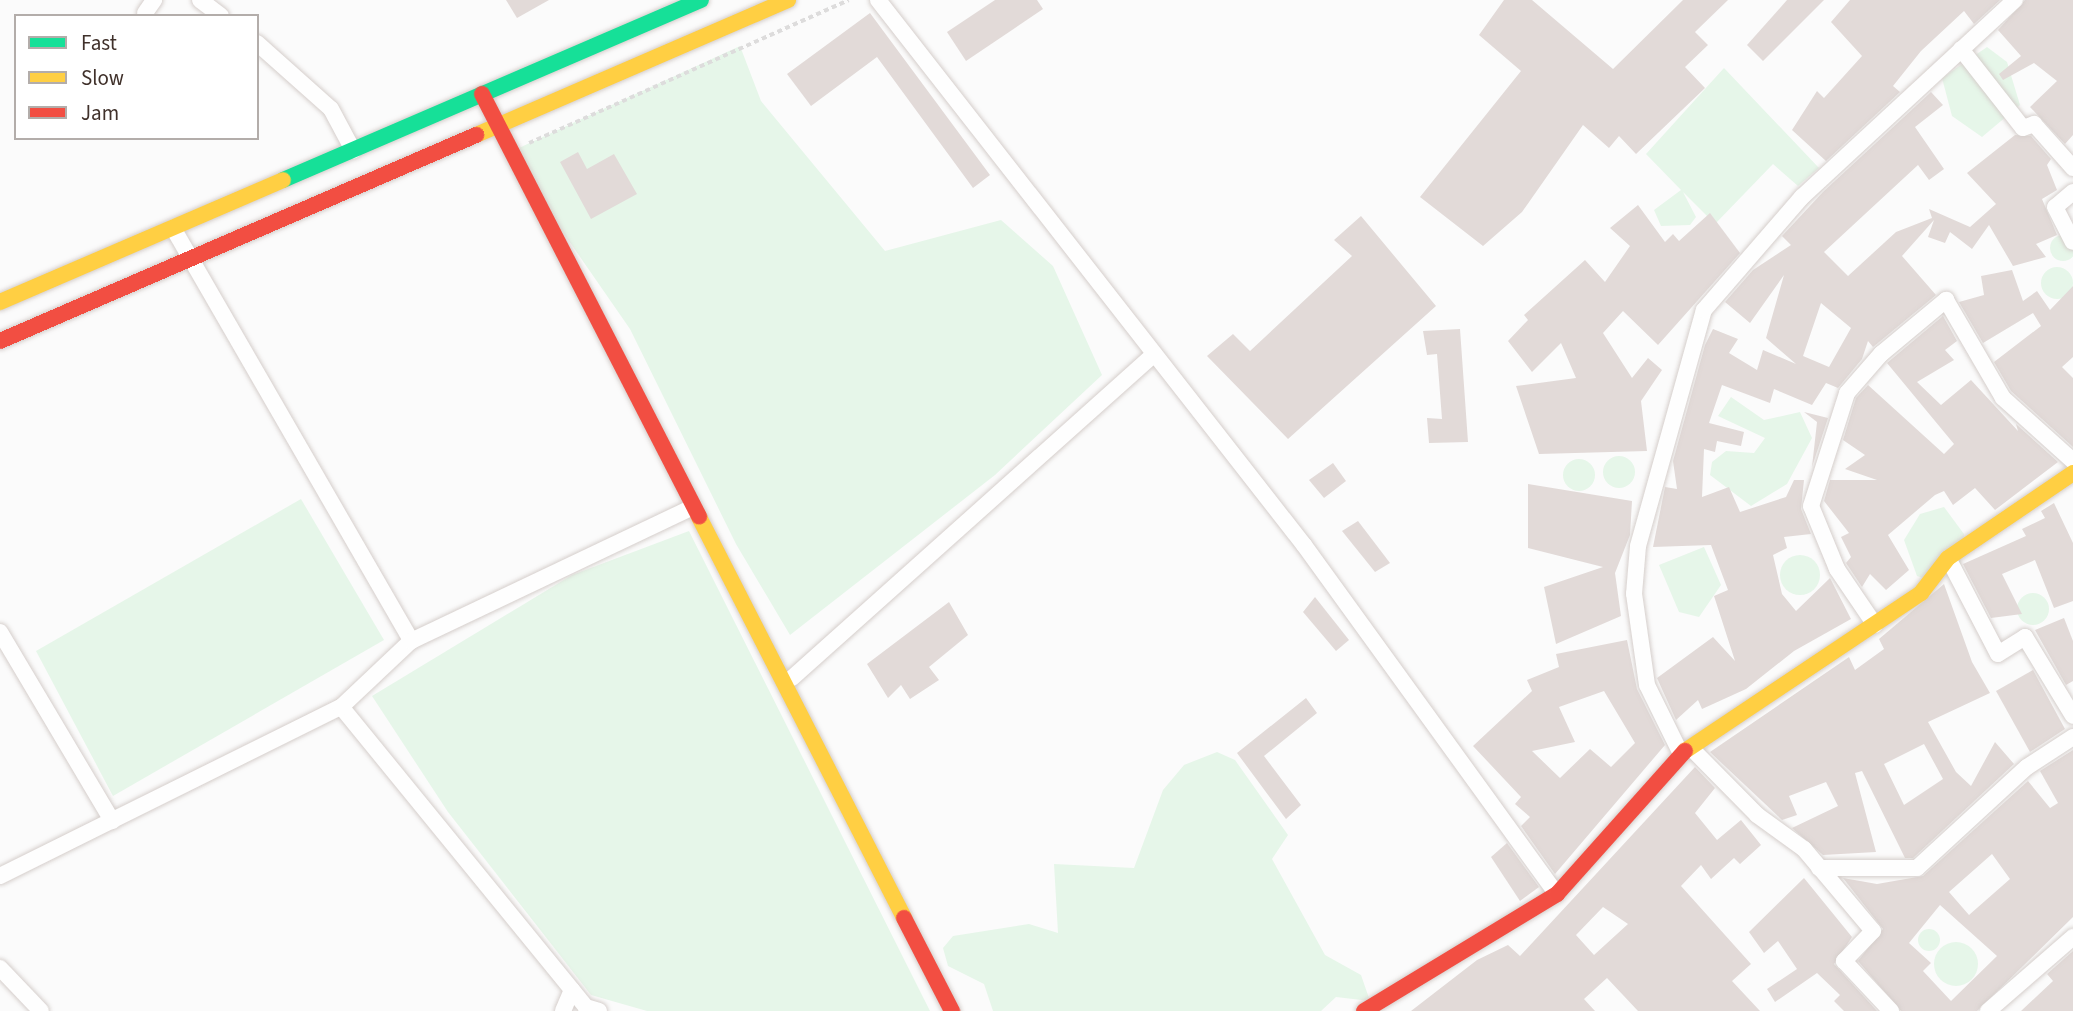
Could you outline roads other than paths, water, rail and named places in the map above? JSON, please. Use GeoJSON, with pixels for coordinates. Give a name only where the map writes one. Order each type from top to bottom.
{"type":"FeatureCollection","features":[{"type":"Feature","properties":{"kind":"street"},"geometry":{"type":"LineString","coordinates":[[200,0],[218,14]]}},
{"type":"Feature","properties":{"kind":"street"},"geometry":{"type":"LineString","coordinates":[[0,302],[701,0]]}},
{"type":"Feature","properties":{"kind":"street"},"geometry":{"type":"LineString","coordinates":[[0,341],[788,0]]}},
{"type":"Feature","properties":{"kind":"street"},"geometry":{"type":"LineString","coordinates":[[878,0],[1304,545],[1558,894]]}},
{"type":"Feature","properties":{"kind":"street"},"geometry":{"type":"LineString","coordinates":[[1891,1011],[1844,961],[1873,931],[1819,868],[1687,752],[1647,685],[1634,594],[1638,546],[1704,310],[1802,197],[2015,0]]}},
{"type":"Feature","properties":{"kind":"street"},"geometry":{"type":"LineString","coordinates":[[259,45],[331,109],[354,150]]}},
{"type":"Feature","properties":{"kind":"street"},"geometry":{"type":"LineString","coordinates":[[1961,49],[2023,128],[2034,124],[2073,168]]}},
{"type":"Feature","properties":{"kind":"street"},"geometry":{"type":"LineString","coordinates":[[482,94],[508,153],[952,1011]]}},
{"type":"Feature","properties":{"kind":"street"},"geometry":{"type":"LineString","coordinates":[[2073,191],[2055,207],[2073,242]]}},
{"type":"Feature","properties":{"kind":"street"},"geometry":{"type":"LineString","coordinates":[[173,228],[187,259],[411,641]]}},
{"type":"Feature","properties":{"kind":"street"},"geometry":{"type":"LineString","coordinates":[[1875,625],[1837,569],[1811,506],[1847,393],[1881,354],[1940,304],[1946,300],[2003,398],[2073,461]]}},
{"type":"Feature","properties":{"kind":"street"},"geometry":{"type":"LineString","coordinates":[[792,678],[1154,354]]}},
{"type":"Feature","properties":{"kind":"street"},"geometry":{"type":"LineString","coordinates":[[1364,1011],[1558,894],[1687,752],[1921,593],[1948,558],[2073,473]]}},
{"type":"Feature","properties":{"kind":"street"},"geometry":{"type":"LineString","coordinates":[[0,876],[341,707],[411,641],[691,508]]}},
{"type":"Feature","properties":{"kind":"street"},"geometry":{"type":"LineString","coordinates":[[1948,558],[1998,653],[2025,638],[2073,716]]}},
{"type":"Feature","properties":{"kind":"street"},"geometry":{"type":"LineString","coordinates":[[0,632],[112,821]]}},
{"type":"Feature","properties":{"kind":"street"},"geometry":{"type":"LineString","coordinates":[[341,707],[586,1007],[599,1011]]}},
{"type":"Feature","properties":{"kind":"street"},"geometry":{"type":"LineString","coordinates":[[1819,868],[1917,868],[2026,767],[2073,737]]}},
{"type":"Feature","properties":{"kind":"street"},"geometry":{"type":"LineString","coordinates":[[1988,1011],[2073,937]]}},
{"type":"Feature","properties":{"kind":"street"},"geometry":{"type":"LineString","coordinates":[[0,968],[41,1011]]}},
{"type":"Feature","properties":{"kind":"street"},"geometry":{"type":"LineString","coordinates":[[563,1011],[572,990]]}}]}
